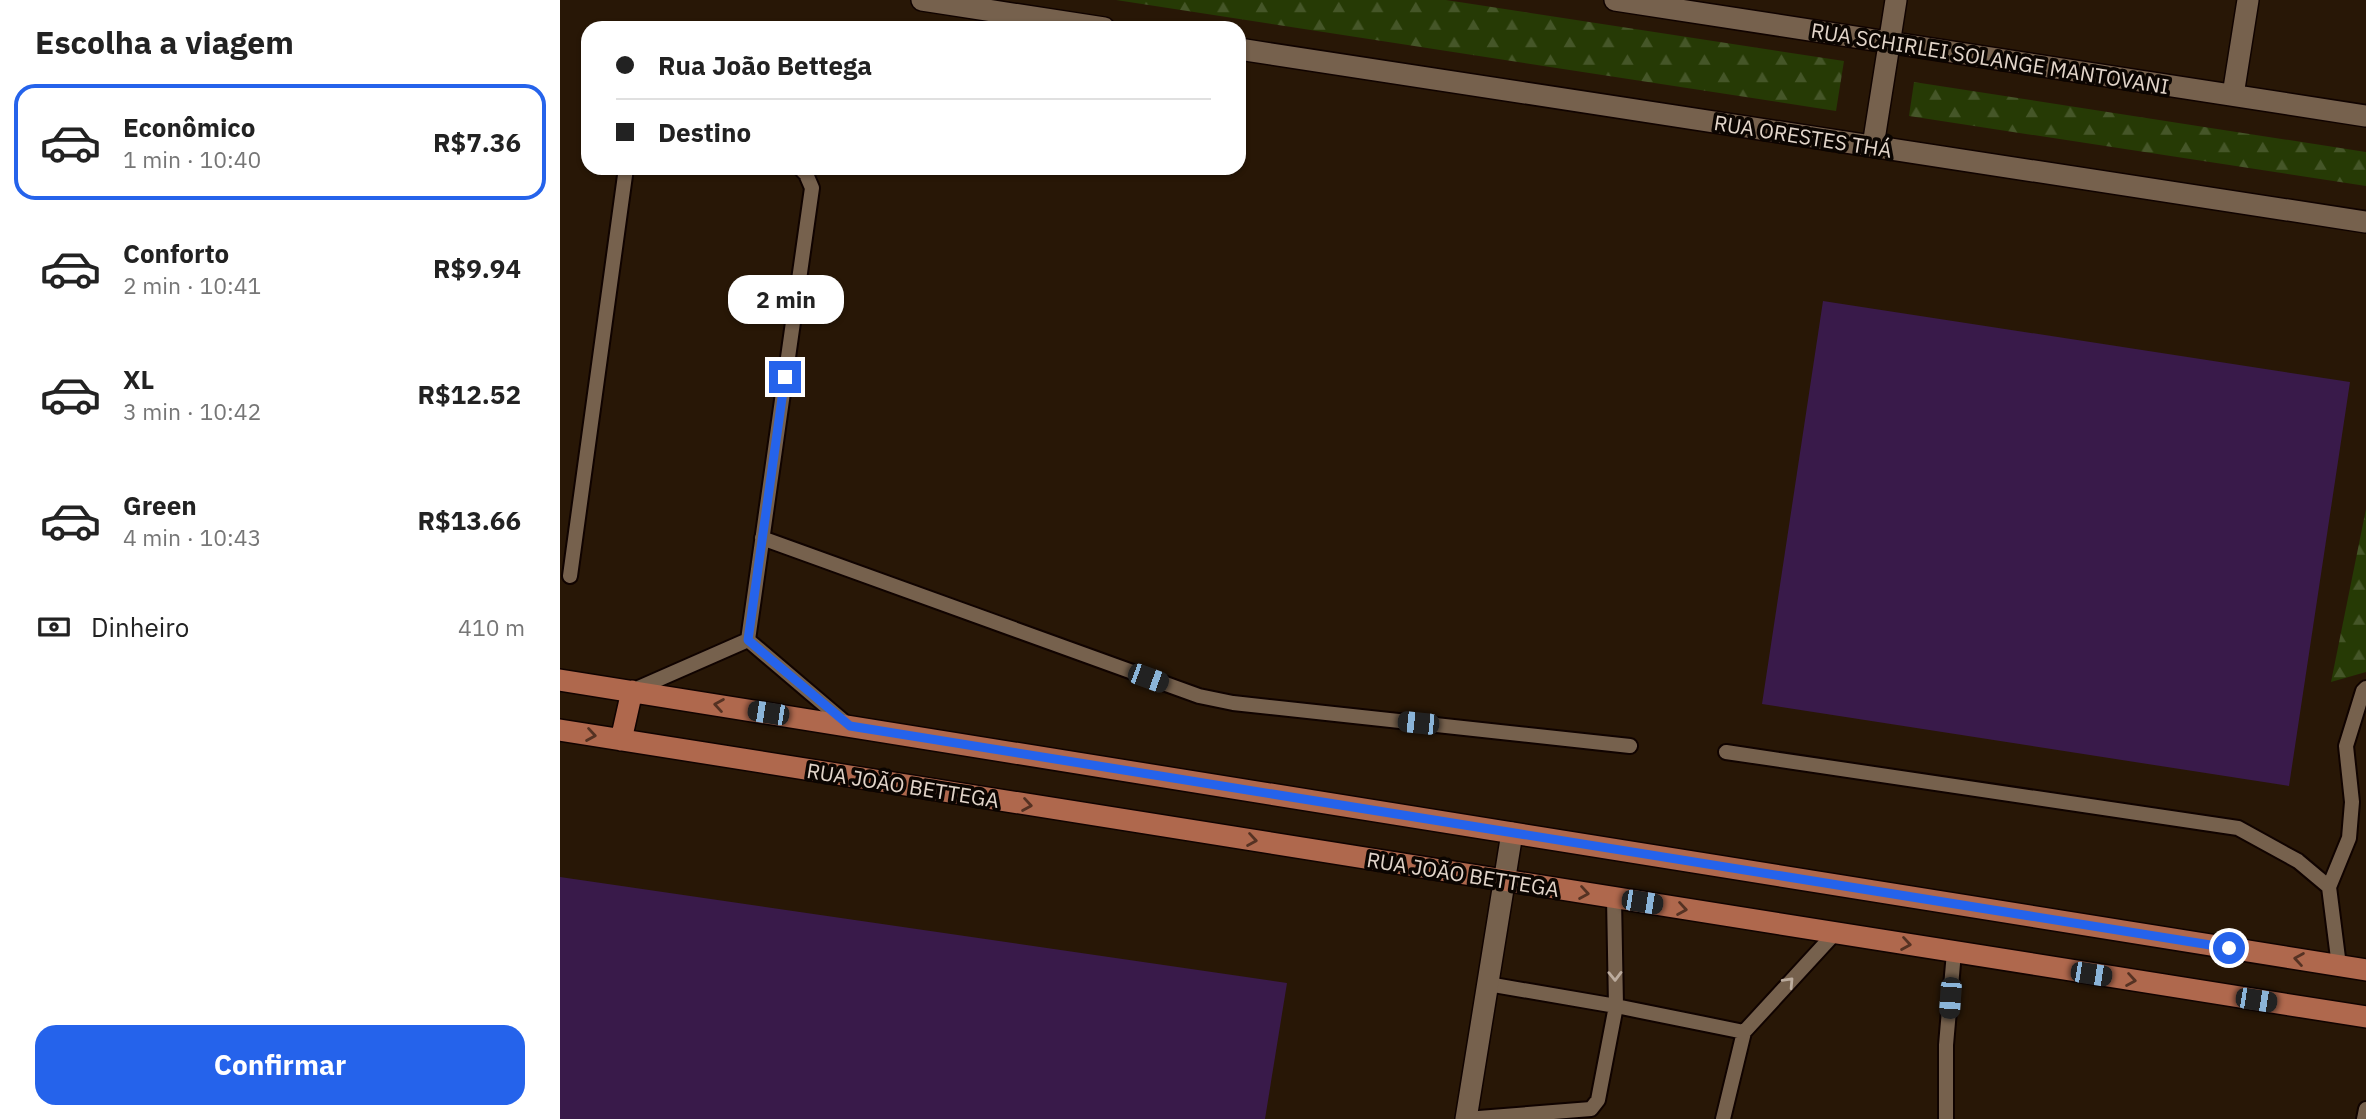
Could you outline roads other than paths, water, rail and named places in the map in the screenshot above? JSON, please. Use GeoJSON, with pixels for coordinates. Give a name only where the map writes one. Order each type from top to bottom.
{"type":"FeatureCollection","features":[{"type":"Feature","properties":{"kind":"main road"},"geometry":{"type":"LineString","coordinates":[[560,680],[2366,970]]}},
{"type":"Feature","properties":{"kind":"main road"},"geometry":{"type":"LineString","coordinates":[[621,740],[632,691]]}},
{"type":"Feature","properties":{"kind":"main road","name":"RUA JOÃO BETTEGA"},"geometry":{"type":"LineString","coordinates":[[560,730],[2366,1017]]}},
{"type":"Feature","properties":{"kind":"street"},"geometry":{"type":"LineString","coordinates":[[922,0],[1058,21]]}},
{"type":"Feature","properties":{"kind":"street","name":"RUA SCHIRLEI SOLANGE MANTOVANI"},"geometry":{"type":"LineString","coordinates":[[1615,0],[2366,116]]}},
{"type":"Feature","properties":{"kind":"street"},"geometry":{"type":"LineString","coordinates":[[1872,146],[1896,0]]}},
{"type":"Feature","properties":{"kind":"street"},"geometry":{"type":"LineString","coordinates":[[2232,95],[2248,0]]}},
{"type":"Feature","properties":{"kind":"street","name":"RUA ORESTES THÁ"},"geometry":{"type":"LineString","coordinates":[[1246,50],[2366,222]]}},
{"type":"Feature","properties":{"kind":"street"},"geometry":{"type":"LineString","coordinates":[[1466,1119],[1512,833]]}},
{"type":"Feature","properties":{"kind":"lane"},"geometry":{"type":"LineString","coordinates":[[570,576],[625,175]]}},
{"type":"Feature","properties":{"kind":"lane"},"geometry":{"type":"LineString","coordinates":[[748,640],[812,188],[806,175]]}},
{"type":"Feature","properties":{"kind":"lane"},"geometry":{"type":"LineString","coordinates":[[762,538],[1199,696],[1233,703],[1630,747]]}},
{"type":"Feature","properties":{"kind":"lane"},"geometry":{"type":"LineString","coordinates":[[632,691],[748,640]]}},
{"type":"Feature","properties":{"kind":"lane"},"geometry":{"type":"LineString","coordinates":[[748,640],[850,726]]}},
{"type":"Feature","properties":{"kind":"lane"},"geometry":{"type":"LineString","coordinates":[[2339,965],[2329,887],[2348,838],[2352,802],[2346,746],[2366,688]]}},
{"type":"Feature","properties":{"kind":"lane"},"geometry":{"type":"LineString","coordinates":[[1726,752],[2238,828],[2298,861],[2329,887]]}},
{"type":"Feature","properties":{"kind":"lane"},"geometry":{"type":"LineString","coordinates":[[1466,1119],[1591,1109],[1598,1100],[1616,1006],[1614,898]]}},
{"type":"Feature","properties":{"kind":"lane"},"geometry":{"type":"LineString","coordinates":[[1723,1119],[1744,1032],[1835,933]]}},
{"type":"Feature","properties":{"kind":"lane"},"geometry":{"type":"LineString","coordinates":[[1946,1119],[1946,1045],[1954,952]]}},
{"type":"Feature","properties":{"kind":"lane"},"geometry":{"type":"LineString","coordinates":[[1488,984],[1744,1032]]}},
{"type":"Feature","properties":{"kind":"lane"},"geometry":{"type":"LineString","coordinates":[[2364,1119],[2366,1109]]}}]}
